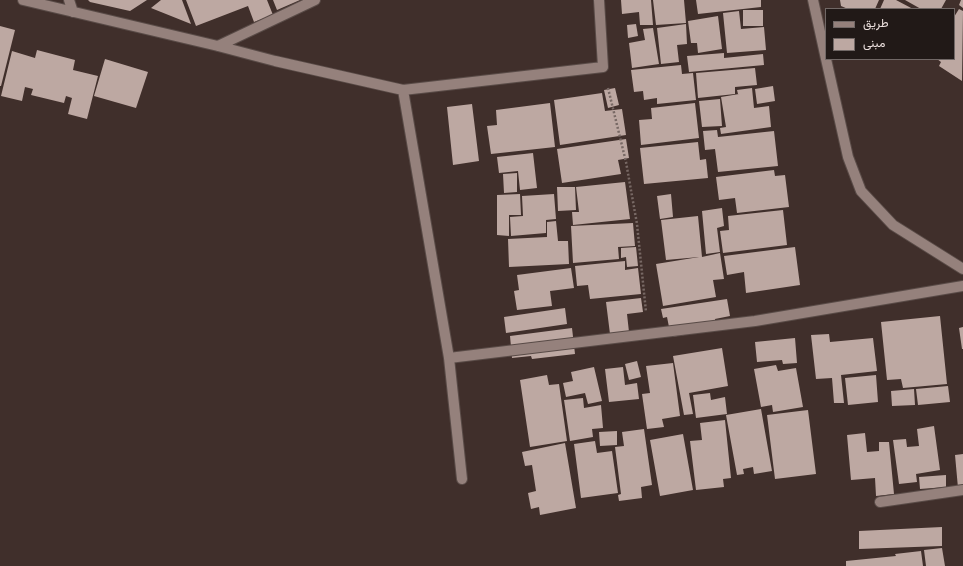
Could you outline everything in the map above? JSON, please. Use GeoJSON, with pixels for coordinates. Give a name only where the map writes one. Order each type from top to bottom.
{"type":"FeatureCollection","features":[{"type":"Feature","properties":{"kind":"street"},"geometry":{"type":"LineString","coordinates":[[23,0],[275,61],[403,90],[603,67],[599,0]]}},
{"type":"Feature","properties":{"kind":"street"},"geometry":{"type":"LineString","coordinates":[[69,0],[73,12]]}},
{"type":"Feature","properties":{"kind":"street"},"geometry":{"type":"LineString","coordinates":[[218,46],[315,0]]}},
{"type":"Feature","properties":{"kind":"street"},"geometry":{"type":"LineString","coordinates":[[813,0],[825,54]]}},
{"type":"Feature","properties":{"kind":"street"},"geometry":{"type":"LineString","coordinates":[[826,60],[848,157],[862,192],[893,225],[963,269]]}},
{"type":"Feature","properties":{"kind":"street"},"geometry":{"type":"LineString","coordinates":[[403,90],[449,358],[462,479]]}},
{"type":"Feature","properties":{"kind":"street"},"geometry":{"type":"LineString","coordinates":[[449,358],[755,321],[963,286]]}},
{"type":"Feature","properties":{"kind":"street"},"geometry":{"type":"LineString","coordinates":[[880,502],[963,490]]}},
{"type":"Feature","properties":{"kind":"path"},"geometry":{"type":"LineString","coordinates":[[603,67],[626,162],[637,224],[648,335]]}},
{"type":"Feature","properties":{"kind":"building"},"geometry":{"type":"Polygon","coordinates":[[[88,0],[147,0],[130,11],[90,2],[88,0]]]}},
{"type":"Feature","properties":{"kind":"building"},"geometry":{"type":"Polygon","coordinates":[[[161,0],[182,0],[191,24],[151,8],[161,0]]]}},
{"type":"Feature","properties":{"kind":"building"},"geometry":{"type":"Polygon","coordinates":[[[186,0],[267,0],[273,15],[254,22],[248,6],[196,26],[186,0]]]}},
{"type":"Feature","properties":{"kind":"building"},"geometry":{"type":"Polygon","coordinates":[[[273,0],[300,0],[277,10],[273,0]]]}},
{"type":"Feature","properties":{"kind":"building"},"geometry":{"type":"Polygon","coordinates":[[[621,0],[651,0],[653,25],[640,25],[639,12],[622,14],[621,0]]]}},
{"type":"Feature","properties":{"kind":"building"},"geometry":{"type":"Polygon","coordinates":[[[653,0],[684,0],[686,23],[656,25],[653,0]]]}},
{"type":"Feature","properties":{"kind":"building"},"geometry":{"type":"Polygon","coordinates":[[[696,0],[761,0],[761,7],[698,14],[696,0]]]}},
{"type":"Feature","properties":{"kind":"building"},"geometry":{"type":"Polygon","coordinates":[[[840,0],[879,0],[875,8],[846,8],[841,6],[840,0]]]}},
{"type":"Feature","properties":{"kind":"building"},"geometry":{"type":"Polygon","coordinates":[[[884,0],[896,0],[911,8],[880,8],[884,0]]]}},
{"type":"Feature","properties":{"kind":"building"},"geometry":{"type":"Polygon","coordinates":[[[905,0],[946,0],[942,8],[919,8],[905,0]]]}},
{"type":"Feature","properties":{"kind":"building"},"geometry":{"type":"Polygon","coordinates":[[[961,0],[963,0],[963,8],[959,5],[961,0]]]}},
{"type":"Feature","properties":{"kind":"building"},"geometry":{"type":"Polygon","coordinates":[[[959,9],[963,11],[962,81],[939,66],[941,62],[938,60],[955,60],[955,15],[959,9]]]}},
{"type":"Feature","properties":{"kind":"building"},"geometry":{"type":"Polygon","coordinates":[[[743,10],[763,10],[763,26],[743,26],[743,10]]]}},
{"type":"Feature","properties":{"kind":"building"},"geometry":{"type":"Polygon","coordinates":[[[739,11],[741,29],[764,27],[766,50],[727,53],[723,13],[739,11]]]}},
{"type":"Feature","properties":{"kind":"building"},"geometry":{"type":"Polygon","coordinates":[[[718,16],[722,49],[698,53],[697,43],[691,43],[688,21],[718,16]]]}},
{"type":"Feature","properties":{"kind":"building"},"geometry":{"type":"Polygon","coordinates":[[[636,24],[638,36],[628,38],[627,25],[636,24]]]}},
{"type":"Feature","properties":{"kind":"building"},"geometry":{"type":"Polygon","coordinates":[[[686,24],[687,44],[677,45],[679,62],[661,64],[657,28],[686,24]]]}},
{"type":"Feature","properties":{"kind":"building"},"geometry":{"type":"Polygon","coordinates":[[[0,26],[15,30],[1,86],[0,86],[0,26]]]}},
{"type":"Feature","properties":{"kind":"building"},"geometry":{"type":"Polygon","coordinates":[[[653,28],[659,64],[632,68],[629,43],[645,40],[643,29],[653,28]]]}},
{"type":"Feature","properties":{"kind":"building"},"geometry":{"type":"Polygon","coordinates":[[[37,50],[75,60],[73,70],[98,76],[87,119],[68,114],[72,98],[66,96],[64,103],[31,95],[33,89],[25,87],[22,101],[1,96],[12,51],[35,58],[37,50]]]}},
{"type":"Feature","properties":{"kind":"building"},"geometry":{"type":"Polygon","coordinates":[[[724,53],[724,58],[763,54],[764,65],[689,72],[687,56],[724,53]]]}},
{"type":"Feature","properties":{"kind":"building"},"geometry":{"type":"Polygon","coordinates":[[[105,59],[148,72],[136,108],[94,96],[105,59]]]}},
{"type":"Feature","properties":{"kind":"building"},"geometry":{"type":"Polygon","coordinates":[[[681,65],[682,74],[693,73],[696,100],[657,104],[657,98],[644,100],[643,91],[634,92],[631,70],[681,65]]]}},
{"type":"Feature","properties":{"kind":"building"},"geometry":{"type":"Polygon","coordinates":[[[755,68],[757,85],[735,87],[735,94],[698,98],[696,73],[755,68]]]}},
{"type":"Feature","properties":{"kind":"building"},"geometry":{"type":"Polygon","coordinates":[[[773,86],[775,101],[757,104],[755,89],[773,86]]]}},
{"type":"Feature","properties":{"kind":"building"},"geometry":{"type":"Polygon","coordinates":[[[615,88],[619,105],[608,108],[604,90],[615,88]]]}},
{"type":"Feature","properties":{"kind":"building"},"geometry":{"type":"Polygon","coordinates":[[[752,88],[754,108],[769,106],[771,127],[721,134],[720,128],[726,127],[721,97],[739,94],[737,90],[752,88]]]}},
{"type":"Feature","properties":{"kind":"building"},"geometry":{"type":"Polygon","coordinates":[[[602,93],[605,111],[622,109],[626,135],[560,145],[554,100],[602,93]]]}},
{"type":"Feature","properties":{"kind":"building"},"geometry":{"type":"Polygon","coordinates":[[[720,99],[722,126],[702,127],[699,101],[720,99]]]}},
{"type":"Feature","properties":{"kind":"building"},"geometry":{"type":"Polygon","coordinates":[[[550,103],[555,147],[491,154],[487,126],[497,125],[496,110],[550,103]]]}},
{"type":"Feature","properties":{"kind":"building"},"geometry":{"type":"Polygon","coordinates":[[[695,103],[699,138],[641,145],[639,120],[652,119],[651,108],[695,103]]]}},
{"type":"Feature","properties":{"kind":"building"},"geometry":{"type":"Polygon","coordinates":[[[472,104],[479,161],[453,165],[447,107],[472,104]]]}},
{"type":"Feature","properties":{"kind":"building"},"geometry":{"type":"Polygon","coordinates":[[[717,130],[718,137],[774,131],[778,166],[718,172],[715,149],[705,150],[703,131],[717,130]]]}},
{"type":"Feature","properties":{"kind":"building"},"geometry":{"type":"Polygon","coordinates":[[[626,139],[629,158],[618,160],[621,174],[562,183],[557,149],[626,139]]]}},
{"type":"Feature","properties":{"kind":"building"},"geometry":{"type":"Polygon","coordinates":[[[698,142],[700,160],[706,159],[708,178],[644,184],[640,148],[698,142]]]}},
{"type":"Feature","properties":{"kind":"building"},"geometry":{"type":"Polygon","coordinates":[[[533,153],[537,188],[520,190],[518,171],[499,173],[497,157],[533,153]]]}},
{"type":"Feature","properties":{"kind":"building"},"geometry":{"type":"Polygon","coordinates":[[[774,170],[775,176],[785,175],[789,207],[737,213],[735,198],[719,200],[716,177],[774,170]]]}},
{"type":"Feature","properties":{"kind":"building"},"geometry":{"type":"Polygon","coordinates":[[[517,173],[517,192],[504,193],[503,174],[517,173]]]}},
{"type":"Feature","properties":{"kind":"building"},"geometry":{"type":"Polygon","coordinates":[[[625,182],[630,219],[573,225],[572,212],[579,212],[576,187],[625,182]]]}},
{"type":"Feature","properties":{"kind":"building"},"geometry":{"type":"Polygon","coordinates":[[[557,187],[575,187],[576,210],[558,211],[557,187]]]}},
{"type":"Feature","properties":{"kind":"building"},"geometry":{"type":"Polygon","coordinates":[[[520,194],[521,215],[509,215],[509,236],[497,235],[497,195],[520,194]]]}},
{"type":"Feature","properties":{"kind":"building"},"geometry":{"type":"Polygon","coordinates":[[[554,194],[556,219],[546,220],[546,233],[511,236],[510,217],[523,216],[522,196],[554,194]]]}},
{"type":"Feature","properties":{"kind":"building"},"geometry":{"type":"Polygon","coordinates":[[[671,194],[673,217],[660,219],[657,196],[671,194]]]}},
{"type":"Feature","properties":{"kind":"building"},"geometry":{"type":"Polygon","coordinates":[[[722,208],[724,226],[717,228],[720,252],[706,254],[702,211],[722,208]]]}},
{"type":"Feature","properties":{"kind":"building"},"geometry":{"type":"Polygon","coordinates":[[[783,210],[787,245],[723,253],[720,231],[729,230],[728,216],[783,210]]]}},
{"type":"Feature","properties":{"kind":"building"},"geometry":{"type":"Polygon","coordinates":[[[698,216],[702,257],[720,253],[724,279],[713,280],[716,297],[663,306],[656,264],[699,257],[666,260],[661,220],[698,216]]]}},
{"type":"Feature","properties":{"kind":"building"},"geometry":{"type":"Polygon","coordinates":[[[556,221],[558,241],[568,241],[569,264],[509,267],[508,239],[547,237],[547,222],[556,221]]]}},
{"type":"Feature","properties":{"kind":"building"},"geometry":{"type":"Polygon","coordinates":[[[633,223],[635,246],[618,247],[619,259],[573,263],[571,226],[633,223]]]}},
{"type":"Feature","properties":{"kind":"building"},"geometry":{"type":"Polygon","coordinates":[[[636,247],[638,266],[627,267],[626,257],[621,258],[621,248],[636,247]]]}},
{"type":"Feature","properties":{"kind":"building"},"geometry":{"type":"Polygon","coordinates":[[[795,247],[800,285],[746,293],[744,272],[727,275],[724,256],[795,247]]]}},
{"type":"Feature","properties":{"kind":"building"},"geometry":{"type":"Polygon","coordinates":[[[625,261],[625,270],[638,268],[641,294],[590,299],[588,285],[577,286],[575,266],[625,261]]]}},
{"type":"Feature","properties":{"kind":"building"},"geometry":{"type":"Polygon","coordinates":[[[571,268],[574,288],[550,291],[552,306],[517,310],[514,291],[519,290],[517,275],[571,268]]]}},
{"type":"Feature","properties":{"kind":"building"},"geometry":{"type":"Polygon","coordinates":[[[641,298],[643,312],[627,314],[629,332],[610,334],[606,302],[641,298]]]}},
{"type":"Feature","properties":{"kind":"building"},"geometry":{"type":"Polygon","coordinates":[[[727,299],[730,316],[715,319],[717,330],[671,337],[667,317],[663,318],[661,309],[727,299]]]}},
{"type":"Feature","properties":{"kind":"building"},"geometry":{"type":"Polygon","coordinates":[[[565,308],[567,324],[506,333],[504,317],[565,308]]]}},
{"type":"Feature","properties":{"kind":"building"},"geometry":{"type":"Polygon","coordinates":[[[940,316],[947,384],[903,388],[901,379],[887,380],[881,322],[940,316]]]}},
{"type":"Feature","properties":{"kind":"building"},"geometry":{"type":"Polygon","coordinates":[[[963,327],[963,349],[962,349],[959,328],[963,327]]]}},
{"type":"Feature","properties":{"kind":"building"},"geometry":{"type":"Polygon","coordinates":[[[572,328],[575,354],[532,359],[531,356],[512,358],[510,336],[572,328]]]}},
{"type":"Feature","properties":{"kind":"building"},"geometry":{"type":"Polygon","coordinates":[[[829,334],[830,342],[873,338],[877,371],[841,375],[844,403],[834,403],[832,378],[816,379],[811,335],[829,334]]]}},
{"type":"Feature","properties":{"kind":"building"},"geometry":{"type":"Polygon","coordinates":[[[795,338],[797,363],[783,364],[782,360],[757,362],[755,342],[795,338]]]}},
{"type":"Feature","properties":{"kind":"building"},"geometry":{"type":"Polygon","coordinates":[[[722,348],[728,386],[689,393],[693,414],[684,415],[673,356],[722,348]]]}},
{"type":"Feature","properties":{"kind":"building"},"geometry":{"type":"Polygon","coordinates":[[[637,361],[641,377],[629,380],[625,364],[637,361]]]}},
{"type":"Feature","properties":{"kind":"building"},"geometry":{"type":"Polygon","coordinates":[[[673,363],[680,416],[662,419],[664,427],[647,429],[642,394],[650,393],[646,366],[673,363]]]}},
{"type":"Feature","properties":{"kind":"building"},"geometry":{"type":"Polygon","coordinates":[[[776,365],[778,371],[796,368],[803,407],[773,412],[772,405],[761,407],[754,369],[776,365]]]}},
{"type":"Feature","properties":{"kind":"building"},"geometry":{"type":"Polygon","coordinates":[[[594,367],[602,401],[588,404],[585,393],[566,397],[563,383],[573,381],[571,372],[594,367]]]}},
{"type":"Feature","properties":{"kind":"building"},"geometry":{"type":"Polygon","coordinates":[[[623,367],[625,385],[637,383],[639,399],[609,402],[605,369],[623,367]]]}},
{"type":"Feature","properties":{"kind":"building"},"geometry":{"type":"Polygon","coordinates":[[[547,375],[549,385],[559,384],[567,441],[530,447],[520,380],[547,375]]]}},
{"type":"Feature","properties":{"kind":"building"},"geometry":{"type":"Polygon","coordinates":[[[876,375],[878,402],[848,405],[845,378],[876,375]]]}},
{"type":"Feature","properties":{"kind":"building"},"geometry":{"type":"Polygon","coordinates":[[[948,386],[950,402],[918,405],[916,389],[948,386]]]}},
{"type":"Feature","properties":{"kind":"building"},"geometry":{"type":"Polygon","coordinates":[[[914,389],[915,405],[892,406],[891,391],[914,389]]]}},
{"type":"Feature","properties":{"kind":"building"},"geometry":{"type":"Polygon","coordinates":[[[710,393],[711,400],[725,397],[727,414],[696,418],[693,395],[710,393]]]}},
{"type":"Feature","properties":{"kind":"building"},"geometry":{"type":"Polygon","coordinates":[[[583,398],[584,408],[601,405],[603,428],[592,429],[593,437],[570,441],[564,400],[583,398]]]}},
{"type":"Feature","properties":{"kind":"building"},"geometry":{"type":"Polygon","coordinates":[[[761,409],[772,471],[754,474],[753,467],[743,469],[744,474],[737,475],[726,415],[761,409]]]}},
{"type":"Feature","properties":{"kind":"building"},"geometry":{"type":"Polygon","coordinates":[[[808,410],[816,474],[775,479],[767,415],[808,410]]]}},
{"type":"Feature","properties":{"kind":"building"},"geometry":{"type":"Polygon","coordinates":[[[725,420],[731,478],[723,479],[724,487],[696,490],[690,441],[702,440],[700,423],[725,420]]]}},
{"type":"Feature","properties":{"kind":"building"},"geometry":{"type":"Polygon","coordinates":[[[934,426],[940,470],[916,474],[917,482],[899,484],[893,440],[906,439],[907,447],[919,446],[917,429],[934,426]]]}},
{"type":"Feature","properties":{"kind":"building"},"geometry":{"type":"Polygon","coordinates":[[[644,429],[652,485],[641,487],[642,498],[619,501],[618,495],[621,494],[615,447],[624,446],[622,432],[644,429]]]}},
{"type":"Feature","properties":{"kind":"building"},"geometry":{"type":"Polygon","coordinates":[[[617,431],[617,445],[600,446],[599,432],[617,431]]]}},
{"type":"Feature","properties":{"kind":"building"},"geometry":{"type":"Polygon","coordinates":[[[865,433],[867,452],[879,451],[879,442],[889,442],[894,494],[876,496],[875,478],[851,480],[847,435],[865,433]]]}},
{"type":"Feature","properties":{"kind":"building"},"geometry":{"type":"Polygon","coordinates":[[[683,434],[693,490],[660,496],[650,440],[683,434]]]}},
{"type":"Feature","properties":{"kind":"building"},"geometry":{"type":"Polygon","coordinates":[[[595,441],[597,453],[612,451],[618,493],[581,498],[574,444],[595,441]]]}},
{"type":"Feature","properties":{"kind":"building"},"geometry":{"type":"Polygon","coordinates":[[[565,443],[576,508],[540,515],[539,507],[531,509],[528,493],[536,491],[532,465],[525,466],[522,452],[565,443]]]}},
{"type":"Feature","properties":{"kind":"building"},"geometry":{"type":"Polygon","coordinates":[[[963,454],[963,487],[958,488],[955,455],[963,454]]]}},
{"type":"Feature","properties":{"kind":"building"},"geometry":{"type":"Polygon","coordinates":[[[946,475],[946,487],[920,489],[919,477],[946,475]]]}},
{"type":"Feature","properties":{"kind":"building"},"geometry":{"type":"Polygon","coordinates":[[[942,527],[942,546],[859,549],[859,531],[942,527]]]}},
{"type":"Feature","properties":{"kind":"building"},"geometry":{"type":"Polygon","coordinates":[[[942,548],[945,566],[926,566],[924,550],[942,548]]]}},
{"type":"Feature","properties":{"kind":"building"},"geometry":{"type":"Polygon","coordinates":[[[921,551],[923,566],[846,566],[846,561],[896,556],[895,554],[921,551]]]}}]}
